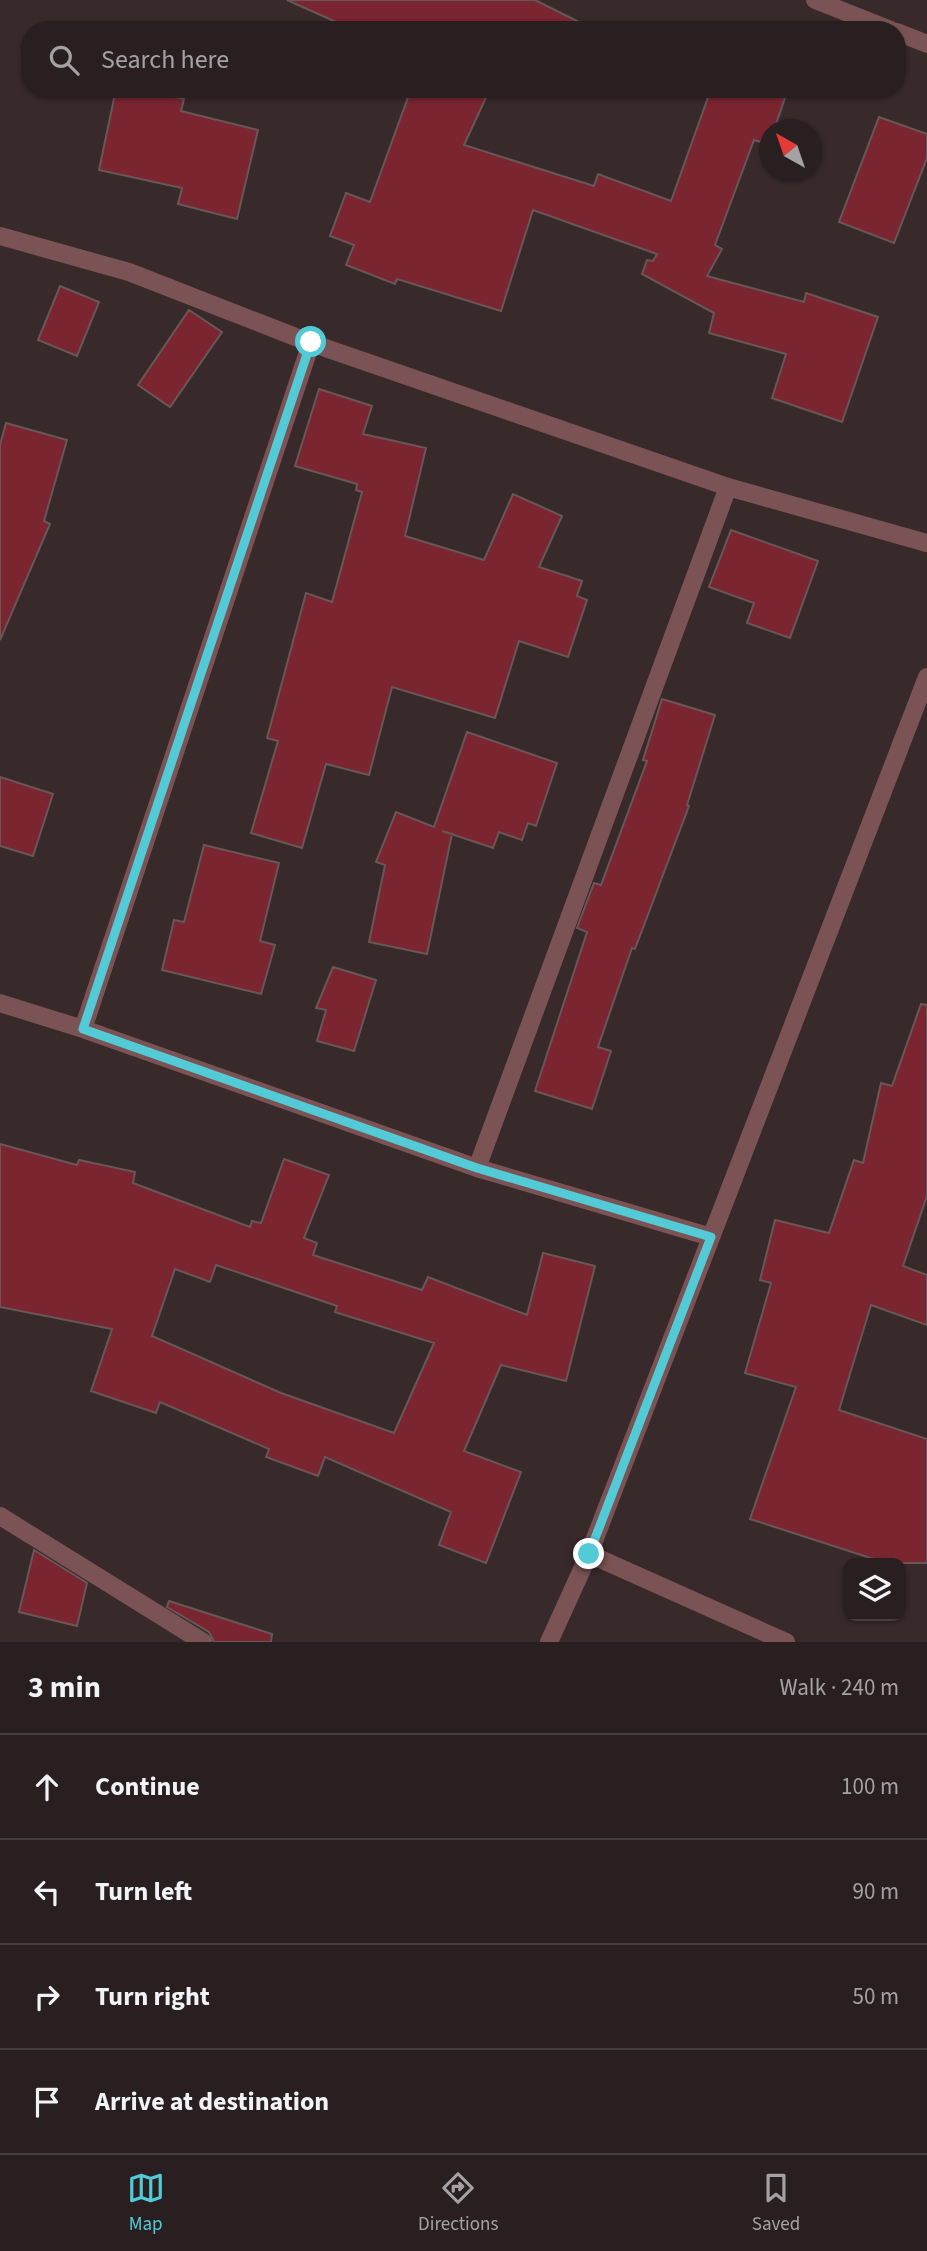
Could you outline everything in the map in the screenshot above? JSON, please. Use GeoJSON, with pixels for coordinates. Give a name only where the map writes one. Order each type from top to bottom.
{"type":"FeatureCollection","features":[{"type":"Feature","properties":{"kind":"street"},"geometry":{"type":"LineString","coordinates":[[815,0],[868,21]]}},
{"type":"Feature","properties":{"kind":"street"},"geometry":{"type":"LineString","coordinates":[[906,36],[927,44]]}},
{"type":"Feature","properties":{"kind":"street"},"geometry":{"type":"LineString","coordinates":[[0,236],[129,272],[311,342],[728,487],[927,543]]}},
{"type":"Feature","properties":{"kind":"street"},"geometry":{"type":"LineString","coordinates":[[83,1029],[311,342]]}},
{"type":"Feature","properties":{"kind":"street"},"geometry":{"type":"LineString","coordinates":[[477,1168],[728,487]]}},
{"type":"Feature","properties":{"kind":"street"},"geometry":{"type":"LineString","coordinates":[[549,1642],[589,1554],[927,677]]}},
{"type":"Feature","properties":{"kind":"street"},"geometry":{"type":"LineString","coordinates":[[0,1003],[83,1029],[477,1168],[711,1237]]}},
{"type":"Feature","properties":{"kind":"street"},"geometry":{"type":"LineString","coordinates":[[0,1516],[203,1642]]}},
{"type":"Feature","properties":{"kind":"street"},"geometry":{"type":"LineString","coordinates":[[589,1554],[786,1642]]}},
{"type":"Feature","properties":{"kind":"building"},"geometry":{"type":"Polygon","coordinates":[[[287,0],[535,0],[577,21],[334,21],[287,0]]]}},
{"type":"Feature","properties":{"kind":"building"},"geometry":{"type":"Polygon","coordinates":[[[114,98],[184,99],[181,111],[258,130],[237,219],[178,204],[182,188],[99,170],[114,98]]]}},
{"type":"Feature","properties":{"kind":"building"},"geometry":{"type":"Polygon","coordinates":[[[408,98],[486,98],[464,145],[594,186],[598,174],[671,201],[708,98],[785,98],[778,119],[759,119],[759,141],[754,140],[715,245],[722,249],[707,276],[804,302],[806,293],[878,317],[842,422],[772,398],[786,354],[709,333],[714,313],[642,274],[647,260],[653,261],[657,254],[533,210],[501,311],[397,279],[395,284],[346,265],[354,245],[330,236],[346,193],[370,202],[408,98]]]}},
{"type":"Feature","properties":{"kind":"building"},"geometry":{"type":"Polygon","coordinates":[[[879,117],[927,134],[927,158],[894,243],[839,222],[879,117]]]}},
{"type":"Feature","properties":{"kind":"building"},"geometry":{"type":"Polygon","coordinates":[[[60,286],[99,302],[77,356],[38,340],[60,286]]]}},
{"type":"Feature","properties":{"kind":"building"},"geometry":{"type":"Polygon","coordinates":[[[189,310],[222,332],[170,407],[138,385],[189,310]]]}},
{"type":"Feature","properties":{"kind":"building"},"geometry":{"type":"Polygon","coordinates":[[[319,389],[372,406],[363,434],[426,448],[405,536],[484,560],[513,494],[562,516],[539,567],[582,581],[577,596],[587,600],[568,657],[519,641],[495,718],[392,687],[369,775],[326,764],[302,848],[251,833],[278,741],[267,738],[306,593],[332,602],[362,492],[356,490],[357,484],[295,466],[319,389]]]}},
{"type":"Feature","properties":{"kind":"building"},"geometry":{"type":"Polygon","coordinates":[[[6,423],[67,440],[44,521],[50,524],[0,640],[0,445],[6,423]]]}},
{"type":"Feature","properties":{"kind":"building"},"geometry":{"type":"Polygon","coordinates":[[[731,530],[818,561],[790,638],[747,623],[754,603],[709,587],[731,530]]]}},
{"type":"Feature","properties":{"kind":"building"},"geometry":{"type":"Polygon","coordinates":[[[662,699],[715,715],[687,805],[689,806],[635,949],[632,948],[598,1047],[611,1051],[592,1109],[535,1091],[587,932],[577,928],[594,883],[601,885],[647,761],[643,760],[662,699]]]}},
{"type":"Feature","properties":{"kind":"building"},"geometry":{"type":"Polygon","coordinates":[[[467,732],[557,763],[536,826],[528,823],[522,840],[499,832],[493,848],[452,834],[427,954],[369,942],[385,865],[376,862],[396,812],[434,827],[467,732]]]}},
{"type":"Feature","properties":{"kind":"building"},"geometry":{"type":"Polygon","coordinates":[[[0,777],[53,794],[33,856],[0,846],[0,777]]]}},
{"type":"Feature","properties":{"kind":"building"},"geometry":{"type":"Polygon","coordinates":[[[204,845],[279,863],[260,941],[275,945],[261,994],[162,970],[174,920],[184,922],[204,845]]]}},
{"type":"Feature","properties":{"kind":"building"},"geometry":{"type":"Polygon","coordinates":[[[333,967],[376,980],[354,1051],[317,1041],[326,1010],[316,1008],[333,967]]]}},
{"type":"Feature","properties":{"kind":"building"},"geometry":{"type":"Polygon","coordinates":[[[921,1004],[927,1005],[927,1196],[903,1266],[927,1275],[927,1325],[871,1305],[839,1410],[927,1439],[927,1563],[906,1563],[906,1558],[871,1558],[750,1519],[796,1387],[745,1373],[771,1283],[760,1280],[775,1220],[829,1233],[854,1160],[863,1163],[881,1083],[892,1086],[921,1004]]]}},
{"type":"Feature","properties":{"kind":"building"},"geometry":{"type":"Polygon","coordinates":[[[0,1144],[77,1165],[79,1160],[135,1172],[133,1183],[250,1227],[252,1221],[261,1223],[284,1159],[329,1175],[304,1238],[317,1243],[313,1255],[422,1290],[428,1277],[527,1315],[543,1253],[595,1266],[566,1381],[501,1365],[464,1451],[521,1472],[486,1563],[439,1545],[451,1512],[325,1457],[318,1476],[266,1457],[269,1449],[160,1402],[156,1413],[91,1391],[112,1329],[0,1307],[0,1144]],[[216,1265],[210,1282],[175,1269],[152,1336],[281,1393],[394,1433],[434,1343],[335,1312],[337,1306],[216,1265]]]}},
{"type":"Feature","properties":{"kind":"building"},"geometry":{"type":"Polygon","coordinates":[[[34,1550],[87,1583],[77,1626],[19,1612],[34,1550]]]}},
{"type":"Feature","properties":{"kind":"building"},"geometry":{"type":"Polygon","coordinates":[[[169,1601],[272,1634],[271,1642],[214,1642],[209,1632],[167,1607],[169,1601]]]}},
{"type":"Feature","properties":{"kind":"route"},"geometry":{"type":"LineString","coordinates":[[311,342],[83,1029],[477,1168],[711,1237],[589,1554]]}}]}
